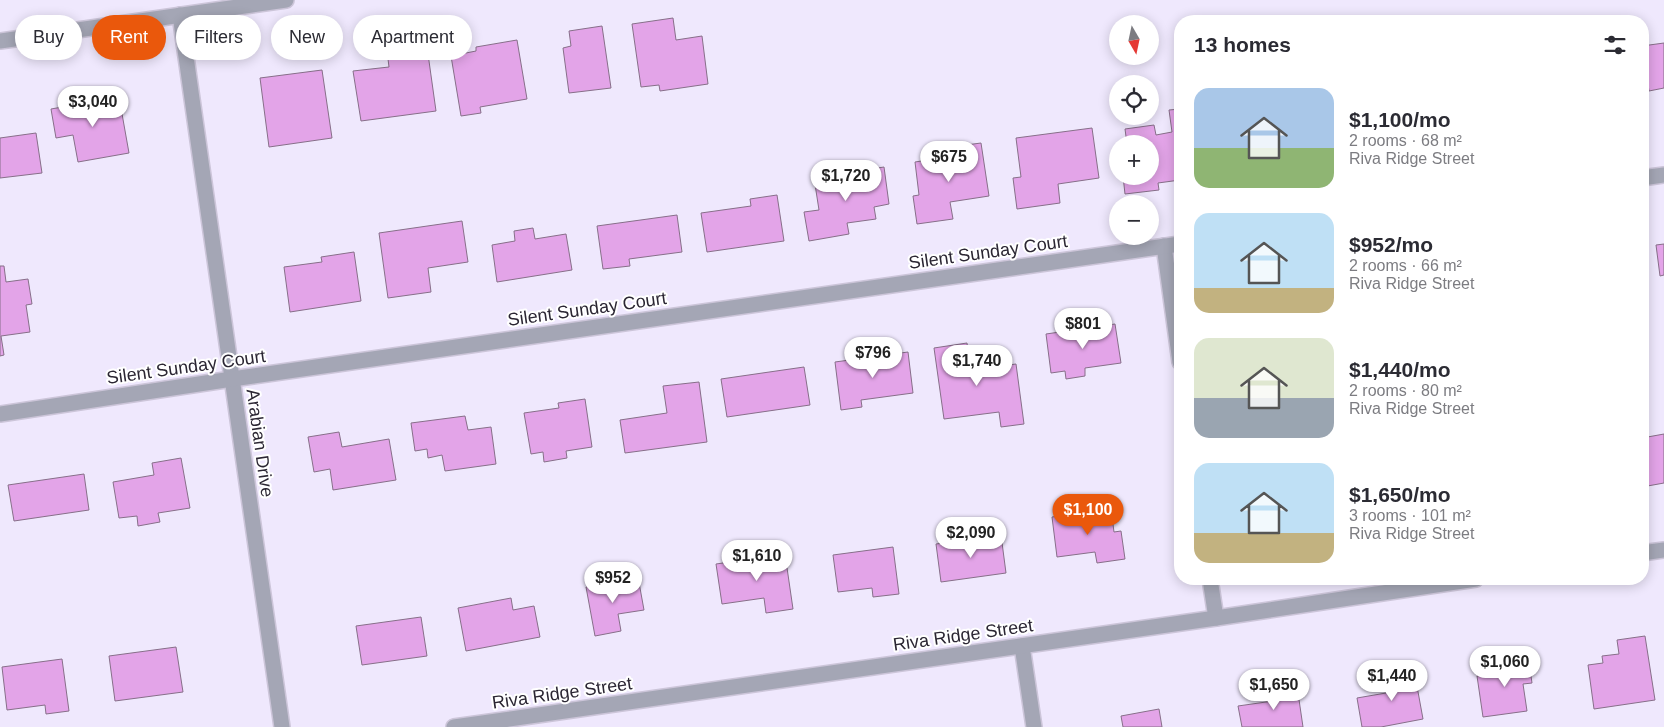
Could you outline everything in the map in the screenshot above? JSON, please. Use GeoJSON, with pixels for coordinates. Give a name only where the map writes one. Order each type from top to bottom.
{"type":"FeatureCollection","features":[{"type":"Feature","properties":{"kind":"street"},"geometry":{"type":"LineString","coordinates":[[180,15],[286,0]]}},
{"type":"Feature","properties":{"kind":"street"},"geometry":{"type":"LineString","coordinates":[[0,41],[176,16]]}},
{"type":"Feature","properties":{"kind":"street","name":"Arabian Drive"},"geometry":{"type":"LineString","coordinates":[[186,60],[282,727]]}},
{"type":"Feature","properties":{"kind":"street"},"geometry":{"type":"LineString","coordinates":[[1649,177],[1664,175]]}},
{"type":"Feature","properties":{"kind":"street","name":"Silent Sunday Court"},"geometry":{"type":"LineString","coordinates":[[0,414],[232,379],[1174,245]]}},
{"type":"Feature","properties":{"kind":"street"},"geometry":{"type":"LineString","coordinates":[[1164,246],[1174,318]]}},
{"type":"Feature","properties":{"kind":"street"},"geometry":{"type":"LineString","coordinates":[[1649,552],[1664,550]]}},
{"type":"Feature","properties":{"kind":"street"},"geometry":{"type":"LineString","coordinates":[[1211,585],[1216,618]]}},
{"type":"Feature","properties":{"kind":"street","name":"Riva Ridge Street"},"geometry":{"type":"LineString","coordinates":[[454,727],[1436,585]]}},
{"type":"Feature","properties":{"kind":"street"},"geometry":{"type":"LineString","coordinates":[[1022,646],[1034,727]]}},
{"type":"Feature","properties":{"kind":"building"},"geometry":{"type":"Polygon","coordinates":[[[673,18],[676,40],[702,36],[708,84],[660,91],[659,85],[641,87],[632,24],[673,18]]]}},
{"type":"Feature","properties":{"kind":"building"},"geometry":{"type":"Polygon","coordinates":[[[602,26],[611,88],[569,93],[563,48],[571,46],[569,31],[602,26]]]}},
{"type":"Feature","properties":{"kind":"building"},"geometry":{"type":"Polygon","coordinates":[[[517,40],[527,99],[480,107],[481,113],[461,116],[452,60],[472,60],[472,52],[476,51],[476,47],[517,40]]]}},
{"type":"Feature","properties":{"kind":"building"},"geometry":{"type":"Polygon","coordinates":[[[1664,43],[1664,88],[1649,91],[1649,45],[1664,43]]]}},
{"type":"Feature","properties":{"kind":"building"},"geometry":{"type":"Polygon","coordinates":[[[388,60],[429,60],[436,111],[361,121],[353,71],[389,67],[388,60]]]}},
{"type":"Feature","properties":{"kind":"building"},"geometry":{"type":"Polygon","coordinates":[[[322,70],[332,138],[269,147],[260,78],[322,70]]]}},
{"type":"Feature","properties":{"kind":"building"},"geometry":{"type":"Polygon","coordinates":[[[119,97],[129,153],[78,162],[73,135],[56,138],[51,109],[119,97]]]}},
{"type":"Feature","properties":{"kind":"building"},"geometry":{"type":"Polygon","coordinates":[[[1169,110],[1174,110],[1174,181],[1159,183],[1159,135],[1156,135],[1172,132],[1169,110]]]}},
{"type":"Feature","properties":{"kind":"building"},"geometry":{"type":"Polygon","coordinates":[[[1154,125],[1156,135],[1126,135],[1125,129],[1154,125]]]}},
{"type":"Feature","properties":{"kind":"building"},"geometry":{"type":"Polygon","coordinates":[[[1092,128],[1099,178],[1058,184],[1060,203],[1017,209],[1013,178],[1021,177],[1016,138],[1092,128]]]}},
{"type":"Feature","properties":{"kind":"building"},"geometry":{"type":"Polygon","coordinates":[[[36,133],[42,173],[0,178],[0,138],[36,133]]]}},
{"type":"Feature","properties":{"kind":"building"},"geometry":{"type":"Polygon","coordinates":[[[981,143],[989,196],[950,202],[953,219],[917,224],[913,196],[919,195],[915,162],[953,156],[951,147],[981,143]]]}},
{"type":"Feature","properties":{"kind":"building"},"geometry":{"type":"Polygon","coordinates":[[[884,167],[889,204],[874,207],[876,219],[847,223],[849,234],[809,241],[804,212],[819,210],[814,178],[884,167]]]}},
{"type":"Feature","properties":{"kind":"building"},"geometry":{"type":"Polygon","coordinates":[[[1124,185],[1158,185],[1159,190],[1125,194],[1124,185]]]}},
{"type":"Feature","properties":{"kind":"building"},"geometry":{"type":"Polygon","coordinates":[[[777,195],[784,241],[707,252],[701,213],[751,206],[750,199],[777,195]]]}},
{"type":"Feature","properties":{"kind":"building"},"geometry":{"type":"Polygon","coordinates":[[[677,215],[682,252],[629,259],[630,266],[603,269],[597,226],[677,215]]]}},
{"type":"Feature","properties":{"kind":"building"},"geometry":{"type":"Polygon","coordinates":[[[462,221],[468,262],[428,268],[431,292],[388,298],[379,233],[462,221]]]}},
{"type":"Feature","properties":{"kind":"building"},"geometry":{"type":"Polygon","coordinates":[[[533,228],[535,239],[566,234],[572,270],[497,282],[492,245],[515,241],[514,231],[533,228]]]}},
{"type":"Feature","properties":{"kind":"building"},"geometry":{"type":"Polygon","coordinates":[[[1664,244],[1664,275],[1660,276],[1656,245],[1664,244]]]}},
{"type":"Feature","properties":{"kind":"building"},"geometry":{"type":"Polygon","coordinates":[[[354,252],[361,301],[290,312],[284,267],[322,262],[321,257],[354,252]]]}},
{"type":"Feature","properties":{"kind":"building"},"geometry":{"type":"Polygon","coordinates":[[[0,266],[4,266],[6,282],[28,279],[32,304],[26,305],[30,332],[1,336],[4,355],[0,356],[0,266]]]}},
{"type":"Feature","properties":{"kind":"building"},"geometry":{"type":"Polygon","coordinates":[[[1115,324],[1121,363],[1085,368],[1085,376],[1066,379],[1065,371],[1051,373],[1046,334],[1115,324]]]}},
{"type":"Feature","properties":{"kind":"building"},"geometry":{"type":"Polygon","coordinates":[[[967,343],[970,370],[1016,364],[1024,424],[1001,427],[999,412],[944,419],[934,348],[967,343]]]}},
{"type":"Feature","properties":{"kind":"building"},"geometry":{"type":"Polygon","coordinates":[[[908,352],[913,393],[861,400],[862,407],[841,410],[835,362],[908,352]]]}},
{"type":"Feature","properties":{"kind":"building"},"geometry":{"type":"Polygon","coordinates":[[[804,367],[810,405],[727,417],[721,379],[804,367]]]}},
{"type":"Feature","properties":{"kind":"building"},"geometry":{"type":"Polygon","coordinates":[[[699,382],[707,442],[625,453],[620,420],[667,413],[663,386],[699,382]]]}},
{"type":"Feature","properties":{"kind":"building"},"geometry":{"type":"Polygon","coordinates":[[[585,399],[592,447],[566,451],[567,458],[544,462],[543,452],[531,454],[524,413],[559,408],[558,403],[585,399]]]}},
{"type":"Feature","properties":{"kind":"building"},"geometry":{"type":"Polygon","coordinates":[[[465,416],[468,430],[491,427],[496,464],[445,471],[442,455],[428,458],[427,449],[415,451],[411,423],[465,416]]]}},
{"type":"Feature","properties":{"kind":"building"},"geometry":{"type":"Polygon","coordinates":[[[339,432],[342,447],[389,439],[396,480],[333,490],[330,469],[314,472],[308,437],[339,432]]]}},
{"type":"Feature","properties":{"kind":"building"},"geometry":{"type":"Polygon","coordinates":[[[1664,434],[1664,483],[1649,486],[1649,437],[1664,434]]]}},
{"type":"Feature","properties":{"kind":"building"},"geometry":{"type":"Polygon","coordinates":[[[181,458],[190,508],[158,513],[160,522],[138,526],[137,516],[119,518],[113,482],[154,475],[152,463],[181,458]]]}},
{"type":"Feature","properties":{"kind":"building"},"geometry":{"type":"Polygon","coordinates":[[[84,474],[89,510],[14,521],[8,485],[84,474]]]}},
{"type":"Feature","properties":{"kind":"building"},"geometry":{"type":"Polygon","coordinates":[[[1111,509],[1114,532],[1121,531],[1125,559],[1097,563],[1095,552],[1057,557],[1052,517],[1111,509]]]}},
{"type":"Feature","properties":{"kind":"building"},"geometry":{"type":"Polygon","coordinates":[[[1001,535],[1006,573],[941,582],[936,544],[1001,535]]]}},
{"type":"Feature","properties":{"kind":"building"},"geometry":{"type":"Polygon","coordinates":[[[893,547],[899,594],[873,597],[872,588],[838,592],[833,555],[893,547]]]}},
{"type":"Feature","properties":{"kind":"building"},"geometry":{"type":"Polygon","coordinates":[[[785,554],[793,609],[766,613],[764,598],[722,604],[716,564],[785,554]]]}},
{"type":"Feature","properties":{"kind":"building"},"geometry":{"type":"Polygon","coordinates":[[[638,577],[644,610],[618,614],[621,631],[595,636],[586,587],[638,577]]]}},
{"type":"Feature","properties":{"kind":"building"},"geometry":{"type":"Polygon","coordinates":[[[511,598],[513,610],[534,606],[540,637],[466,651],[458,608],[511,598]]]}},
{"type":"Feature","properties":{"kind":"building"},"geometry":{"type":"Polygon","coordinates":[[[421,617],[427,656],[362,665],[356,626],[421,617]]]}},
{"type":"Feature","properties":{"kind":"building"},"geometry":{"type":"Polygon","coordinates":[[[1645,636],[1655,700],[1594,709],[1588,665],[1603,663],[1602,656],[1619,654],[1617,640],[1645,636]]]}},
{"type":"Feature","properties":{"kind":"building"},"geometry":{"type":"Polygon","coordinates":[[[176,647],[183,692],[115,701],[109,656],[176,647]]]}},
{"type":"Feature","properties":{"kind":"building"},"geometry":{"type":"Polygon","coordinates":[[[1528,655],[1532,683],[1523,684],[1527,711],[1483,717],[1477,676],[1501,673],[1499,659],[1528,655]]]}},
{"type":"Feature","properties":{"kind":"building"},"geometry":{"type":"Polygon","coordinates":[[[62,659],[69,711],[46,714],[45,705],[7,710],[2,667],[62,659]]]}},
{"type":"Feature","properties":{"kind":"building"},"geometry":{"type":"Polygon","coordinates":[[[1414,670],[1423,719],[1381,727],[1362,727],[1357,698],[1386,693],[1383,675],[1414,670]]]}},
{"type":"Feature","properties":{"kind":"building"},"geometry":{"type":"Polygon","coordinates":[[[1297,686],[1303,727],[1242,727],[1238,706],[1273,701],[1271,690],[1297,686]]]}},
{"type":"Feature","properties":{"kind":"building"},"geometry":{"type":"Polygon","coordinates":[[[1159,709],[1162,727],[1123,727],[1121,716],[1159,709]]]}}]}
